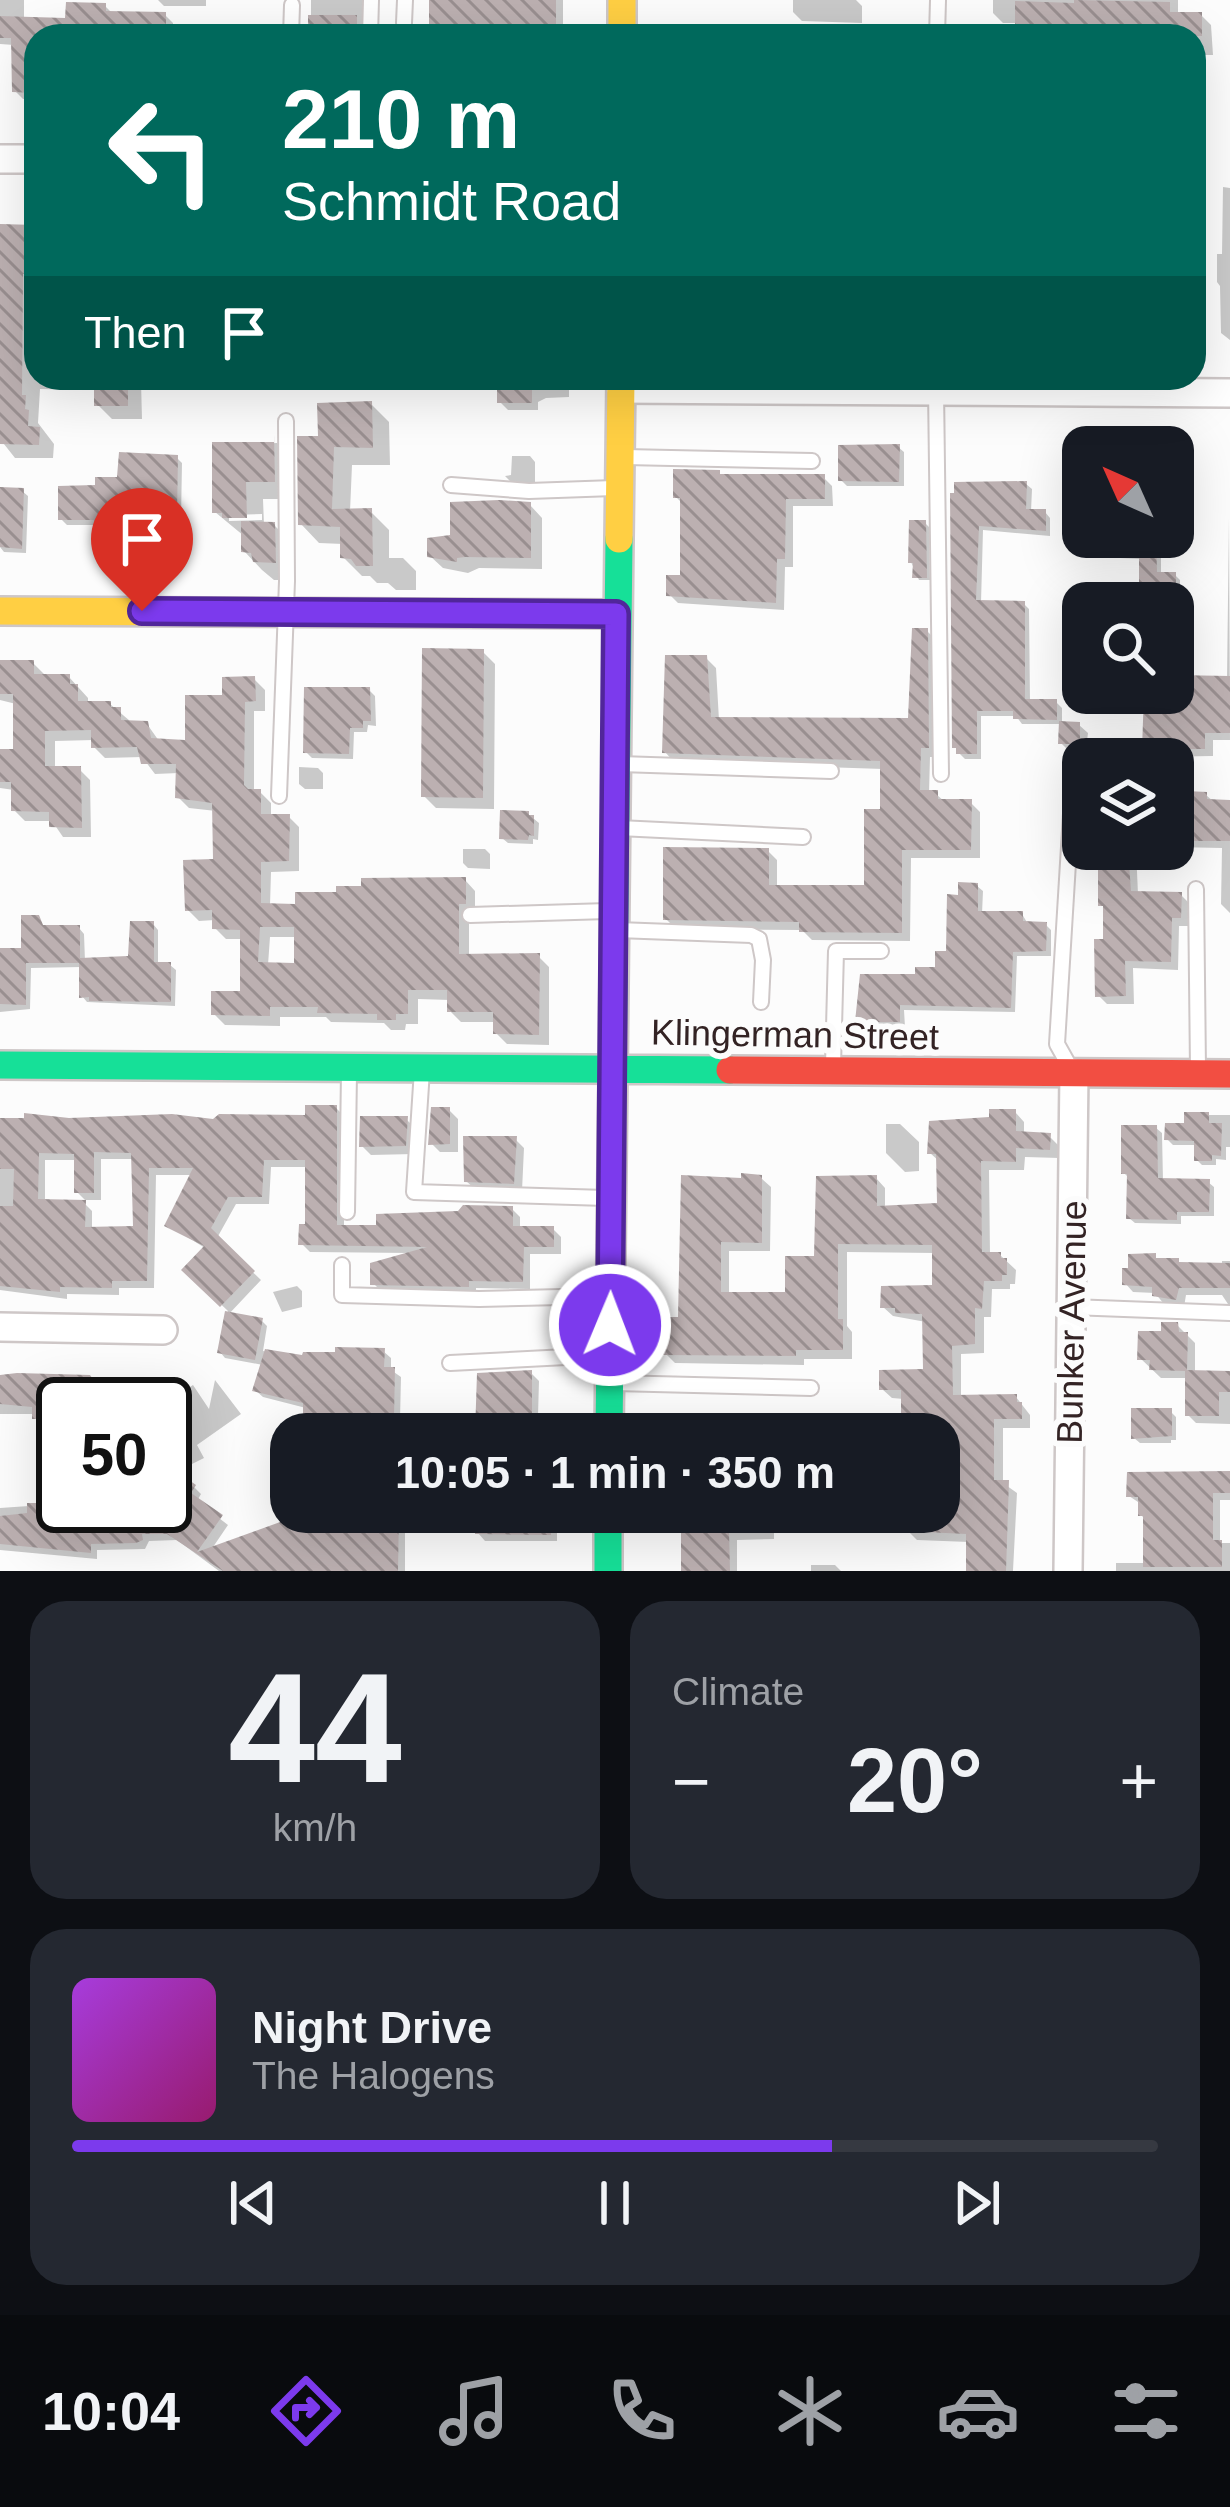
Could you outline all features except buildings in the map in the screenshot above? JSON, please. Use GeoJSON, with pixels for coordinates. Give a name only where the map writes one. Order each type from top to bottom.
{"type":"FeatureCollection","features":[{"type":"Feature","properties":{"kind":"street"},"geometry":{"type":"LineString","coordinates":[[609,1413],[621,390]]}},
{"type":"Feature","properties":{"kind":"street"},"geometry":{"type":"LineString","coordinates":[[0,610],[616,614]]}},
{"type":"Feature","properties":{"kind":"street","name":"Klingerman Street"},"geometry":{"type":"LineString","coordinates":[[0,1065],[1230,1074]]}},
{"type":"Feature","properties":{"kind":"street","name":"Bunker Avenue"},"geometry":{"type":"LineString","coordinates":[[1068,1571],[1074,1073]]}},
{"type":"Feature","properties":{"kind":"street"},"geometry":{"type":"LineString","coordinates":[[0,1327],[164,1330]]}},
{"type":"Feature","properties":{"kind":"street"},"geometry":{"type":"LineString","coordinates":[[608,1533],[608,1571]]}},
{"type":"Feature","properties":{"kind":"lane"},"geometry":{"type":"LineString","coordinates":[[404,23],[405,0]]}},
{"type":"Feature","properties":{"kind":"lane"},"geometry":{"type":"LineString","coordinates":[[291,24],[292,5]]}},
{"type":"Feature","properties":{"kind":"lane"},"geometry":{"type":"LineString","coordinates":[[937,390],[941,775]]}},
{"type":"Feature","properties":{"kind":"lane"},"geometry":{"type":"LineString","coordinates":[[279,796],[286,421]]}},
{"type":"Feature","properties":{"kind":"lane"},"geometry":{"type":"LineString","coordinates":[[620,458],[812,461]]}},
{"type":"Feature","properties":{"kind":"lane"},"geometry":{"type":"LineString","coordinates":[[452,485],[529,491],[619,487]]}},
{"type":"Feature","properties":{"kind":"lane"},"geometry":{"type":"LineString","coordinates":[[614,764],[831,771]]}},
{"type":"Feature","properties":{"kind":"lane"},"geometry":{"type":"LineString","coordinates":[[614,827],[803,837]]}},
{"type":"Feature","properties":{"kind":"lane"},"geometry":{"type":"LineString","coordinates":[[1068,870],[1057,1044],[1074,1073]]}},
{"type":"Feature","properties":{"kind":"lane"},"geometry":{"type":"LineString","coordinates":[[1196,890],[1198,1074]]}},
{"type":"Feature","properties":{"kind":"lane"},"geometry":{"type":"LineString","coordinates":[[470,915],[613,921],[751,935],[760,939],[761,1002]]}},
{"type":"Feature","properties":{"kind":"lane"},"geometry":{"type":"LineString","coordinates":[[833,1071],[836,951],[880,951]]}},
{"type":"Feature","properties":{"kind":"lane"},"geometry":{"type":"LineString","coordinates":[[347,1212],[350,1067]]}},
{"type":"Feature","properties":{"kind":"lane"},"geometry":{"type":"LineString","coordinates":[[422,1067],[415,1192],[611,1198]]}},
{"type":"Feature","properties":{"kind":"lane"},"geometry":{"type":"LineString","coordinates":[[342,1265],[342,1295],[610,1296]]}},
{"type":"Feature","properties":{"kind":"lane"},"geometry":{"type":"LineString","coordinates":[[1071,1307],[1230,1313]]}},
{"type":"Feature","properties":{"kind":"lane"},"geometry":{"type":"LineString","coordinates":[[450,1364],[610,1354]]}},
{"type":"Feature","properties":{"kind":"lane"},"geometry":{"type":"LineString","coordinates":[[609,1383],[811,1388]]}},
{"type":"Feature","properties":{"kind":"traffic: fast"},"geometry":{"type":"LineString","coordinates":[[609,1413],[619,539]]}},
{"type":"Feature","properties":{"kind":"traffic: fast"},"geometry":{"type":"LineString","coordinates":[[0,1065],[730,1070]]}},
{"type":"Feature","properties":{"kind":"traffic: fast"},"geometry":{"type":"LineString","coordinates":[[608,1533],[608,1571]]}},
{"type":"Feature","properties":{"kind":"traffic: slow"},"geometry":{"type":"LineString","coordinates":[[622,0],[622,24]]}},
{"type":"Feature","properties":{"kind":"traffic: slow"},"geometry":{"type":"LineString","coordinates":[[619,539],[621,390]]}},
{"type":"Feature","properties":{"kind":"traffic: slow"},"geometry":{"type":"LineString","coordinates":[[0,611],[616,614]]}},
{"type":"Feature","properties":{"kind":"traffic: jam"},"geometry":{"type":"LineString","coordinates":[[730,1070],[1230,1074]]}},
{"type":"Feature","properties":{"kind":"route"},"geometry":{"type":"LineString","coordinates":[[142,611],[616,614],[610,1325]]}}]}
